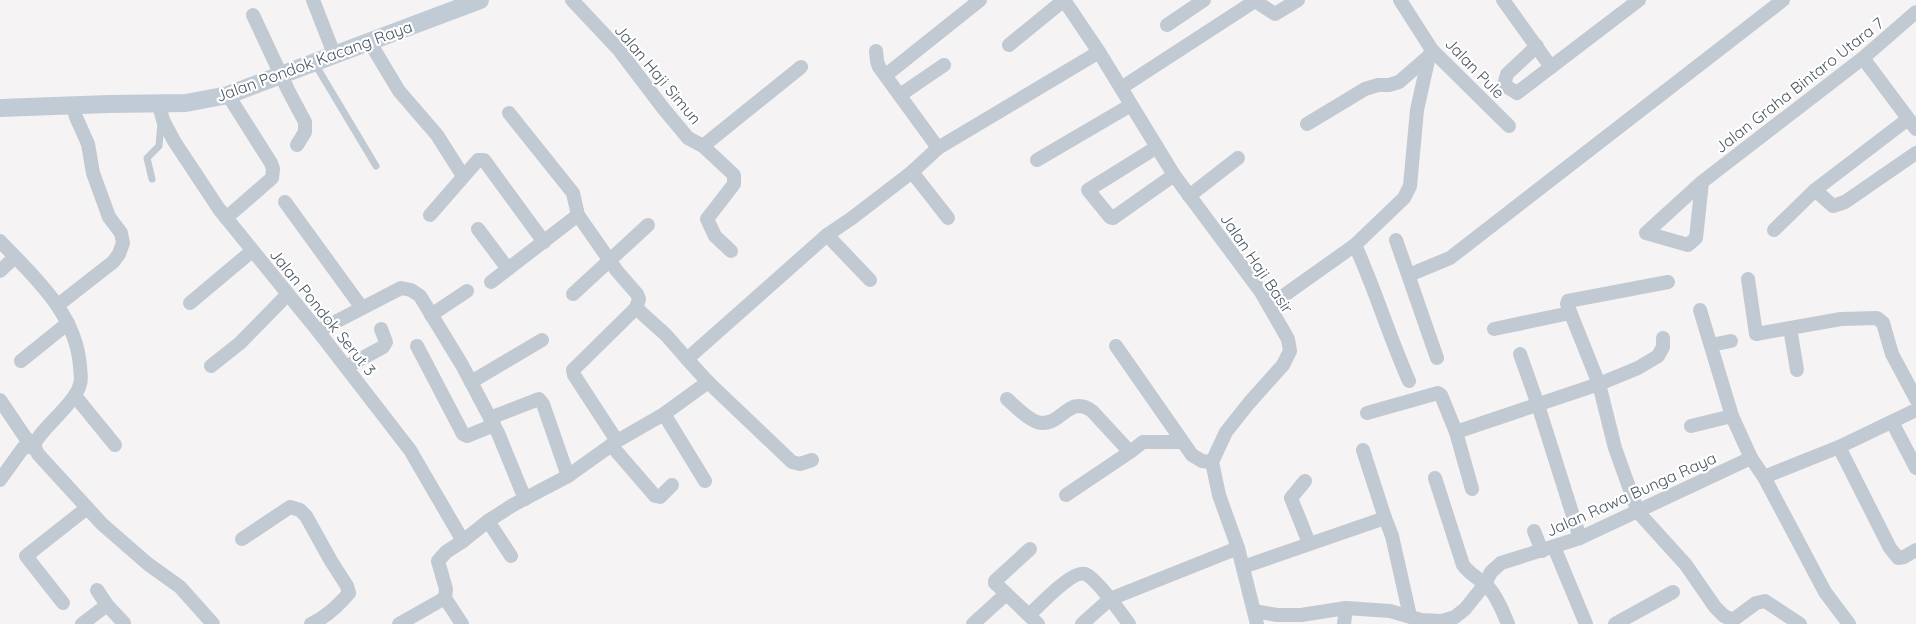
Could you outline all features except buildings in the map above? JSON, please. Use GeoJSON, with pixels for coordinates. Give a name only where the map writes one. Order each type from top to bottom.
{"type":"FeatureCollection","features":[{"type":"Feature","properties":{"kind":"main road","name":"Jalan Pondok Kacang Raya"},"geometry":{"type":"LineString","coordinates":[[0,108],[110,104],[161,112],[186,103],[228,94],[480,0]]}},
{"type":"Feature","properties":{"kind":"street"},"geometry":{"type":"LineString","coordinates":[[313,0],[334,54]]}},
{"type":"Feature","properties":{"kind":"street","name":"Jalan Haji Simun"},"geometry":{"type":"LineString","coordinates":[[572,0],[619,50],[688,138],[703,146],[734,175],[734,184],[706,219],[715,236],[731,251]]}},
{"type":"Feature","properties":{"kind":"street"},"geometry":{"type":"LineString","coordinates":[[886,75],[980,0]]}},
{"type":"Feature","properties":{"kind":"street"},"geometry":{"type":"LineString","coordinates":[[1010,45],[1064,0]]}},
{"type":"Feature","properties":{"kind":"street","name":"Jalan Haji Basir"},"geometry":{"type":"LineString","coordinates":[[1064,0],[1100,52],[1174,175],[1261,292],[1288,339],[1290,351],[1283,365],[1226,432],[1212,462]]}},
{"type":"Feature","properties":{"kind":"street"},"geometry":{"type":"LineString","coordinates":[[1167,25],[1204,0]]}},
{"type":"Feature","properties":{"kind":"street"},"geometry":{"type":"LineString","coordinates":[[1121,88],[1255,1],[1275,14],[1298,0]]}},
{"type":"Feature","properties":{"kind":"street","name":"Jalan Pule"},"geometry":{"type":"LineString","coordinates":[[1400,0],[1431,53],[1509,126]]}},
{"type":"Feature","properties":{"kind":"street"},"geometry":{"type":"LineString","coordinates":[[1537,46],[1507,74],[1504,85],[1517,93],[1639,0]]}},
{"type":"Feature","properties":{"kind":"street"},"geometry":{"type":"LineString","coordinates":[[1409,275],[1450,258],[1783,0]]}},
{"type":"Feature","properties":{"kind":"street"},"geometry":{"type":"LineString","coordinates":[[1507,1],[1551,67]]}},
{"type":"Feature","properties":{"kind":"street","name":"Jalan Graha Bintaro Utara 7"},"geometry":{"type":"LineString","coordinates":[[1702,182],[1696,238],[1693,242],[1688,245],[1645,232],[1702,182],[1863,58],[1916,12]]}},
{"type":"Feature","properties":{"kind":"street"},"geometry":{"type":"LineString","coordinates":[[254,15],[280,74],[305,122],[305,132],[297,145]]}},
{"type":"Feature","properties":{"kind":"street"},"geometry":{"type":"LineString","coordinates":[[369,41],[399,91],[437,135],[464,176]]}},
{"type":"Feature","properties":{"kind":"street"},"geometry":{"type":"LineString","coordinates":[[876,51],[877,61],[938,148]]}},
{"type":"Feature","properties":{"kind":"street"},"geometry":{"type":"LineString","coordinates":[[687,359],[827,235],[912,172],[938,148],[1100,52]]}},
{"type":"Feature","properties":{"kind":"street"},"geometry":{"type":"LineString","coordinates":[[1307,123],[1365,89],[1399,82],[1431,53]]}},
{"type":"Feature","properties":{"kind":"street"},"geometry":{"type":"LineString","coordinates":[[1269,306],[1355,245],[1404,198],[1410,186],[1417,111],[1431,53]]}},
{"type":"Feature","properties":{"kind":"street"},"geometry":{"type":"LineString","coordinates":[[1774,230],[1815,190],[1912,124],[1863,58]]}},
{"type":"Feature","properties":{"kind":"street"},"geometry":{"type":"LineString","coordinates":[[900,95],[944,65]]}},
{"type":"Feature","properties":{"kind":"street"},"geometry":{"type":"LineString","coordinates":[[703,146],[801,67]]}},
{"type":"Feature","properties":{"kind":"street"},"geometry":{"type":"LineString","coordinates":[[226,218],[272,178],[273,173],[271,163],[228,94]]}},
{"type":"Feature","properties":{"kind":"street"},"geometry":{"type":"LineString","coordinates":[[1037,160],[1131,105]]}},
{"type":"Feature","properties":{"kind":"street"},"geometry":{"type":"LineString","coordinates":[[58,305],[113,262],[123,243],[121,233],[109,217],[93,173],[88,144],[73,106]]}},
{"type":"Feature","properties":{"kind":"street","name":"Jalan Pondok Serut 3"},"geometry":{"type":"LineString","coordinates":[[161,112],[174,141],[226,218],[318,331],[410,450],[463,541]]}},
{"type":"Feature","properties":{"kind":"street"},"geometry":{"type":"LineString","coordinates":[[509,113],[573,193],[578,215],[620,276],[639,299],[636,308],[573,370],[574,375],[614,443],[655,496],[660,497],[672,485]]}},
{"type":"Feature","properties":{"kind":"street"},"geometry":{"type":"LineString","coordinates":[[1157,147],[1088,190],[1113,218],[1174,175]]}},
{"type":"Feature","properties":{"kind":"street"},"geometry":{"type":"LineString","coordinates":[[1815,190],[1833,206],[1845,202],[1916,153]]}},
{"type":"Feature","properties":{"kind":"street"},"geometry":{"type":"LineString","coordinates":[[1189,195],[1238,158]]}},
{"type":"Feature","properties":{"kind":"street"},"geometry":{"type":"LineString","coordinates":[[430,215],[478,160],[484,160],[544,242]]}},
{"type":"Feature","properties":{"kind":"street"},"geometry":{"type":"LineString","coordinates":[[912,172],[948,218]]}},
{"type":"Feature","properties":{"kind":"street"},"geometry":{"type":"LineString","coordinates":[[285,202],[362,308]]}},
{"type":"Feature","properties":{"kind":"street"},"geometry":{"type":"LineString","coordinates":[[491,282],[578,215]]}},
{"type":"Feature","properties":{"kind":"street"},"geometry":{"type":"LineString","coordinates":[[573,294],[648,225]]}},
{"type":"Feature","properties":{"kind":"street"},"geometry":{"type":"LineString","coordinates":[[478,229],[508,269]]}},
{"type":"Feature","properties":{"kind":"street"},"geometry":{"type":"LineString","coordinates":[[827,235],[870,280]]}},
{"type":"Feature","properties":{"kind":"street"},"geometry":{"type":"LineString","coordinates":[[1396,240],[1437,358]]}},
{"type":"Feature","properties":{"kind":"street"},"geometry":{"type":"LineString","coordinates":[[0,241],[58,305],[78,348],[81,383],[75,396],[37,438],[34,446]]}},
{"type":"Feature","properties":{"kind":"street"},"geometry":{"type":"LineString","coordinates":[[1355,245],[1372,282],[1399,360],[1409,381]]}},
{"type":"Feature","properties":{"kind":"street"},"geometry":{"type":"LineString","coordinates":[[189,303],[252,251]]}},
{"type":"Feature","properties":{"kind":"street"},"geometry":{"type":"LineString","coordinates":[[0,271],[15,257]]}},
{"type":"Feature","properties":{"kind":"street"},"geometry":{"type":"LineString","coordinates":[[1748,279],[1756,334],[1841,319],[1877,318],[1883,323],[1892,354],[1916,399]]}},
{"type":"Feature","properties":{"kind":"street"},"geometry":{"type":"LineString","coordinates":[[1668,282],[1568,301],[1567,304],[1599,384],[1616,448],[1638,512],[1686,565],[1714,607],[1724,616],[1733,620],[1761,601],[1765,601],[1800,624]]}},
{"type":"Feature","properties":{"kind":"street"},"geometry":{"type":"LineString","coordinates":[[318,331],[401,288],[406,288],[420,296],[492,422],[525,499]]}},
{"type":"Feature","properties":{"kind":"street"},"geometry":{"type":"LineString","coordinates":[[431,315],[467,291]]}},
{"type":"Feature","properties":{"kind":"street"},"geometry":{"type":"LineString","coordinates":[[211,366],[240,343],[288,295]]}},
{"type":"Feature","properties":{"kind":"street"},"geometry":{"type":"LineString","coordinates":[[636,308],[666,335],[708,382],[792,462],[800,464],[812,460]]}},
{"type":"Feature","properties":{"kind":"street"},"geometry":{"type":"LineString","coordinates":[[1700,310],[1732,416],[1751,458],[1764,477],[1825,592],[1849,624]]}},
{"type":"Feature","properties":{"kind":"street"},"geometry":{"type":"LineString","coordinates":[[1494,329],[1570,313]]}},
{"type":"Feature","properties":{"kind":"street"},"geometry":{"type":"LineString","coordinates":[[21,361],[68,323]]}},
{"type":"Feature","properties":{"kind":"street"},"geometry":{"type":"LineString","coordinates":[[1790,328],[1797,370]]}},
{"type":"Feature","properties":{"kind":"street"},"geometry":{"type":"LineString","coordinates":[[346,367],[383,346],[386,342],[381,329]]}},
{"type":"Feature","properties":{"kind":"street"},"geometry":{"type":"LineString","coordinates":[[1456,432],[1599,384],[1638,368],[1658,356],[1663,347],[1663,338]]}},
{"type":"Feature","properties":{"kind":"street"},"geometry":{"type":"LineString","coordinates":[[471,382],[542,340]]}},
{"type":"Feature","properties":{"kind":"street"},"geometry":{"type":"LineString","coordinates":[[1711,345],[1731,341]]}},
{"type":"Feature","properties":{"kind":"street"},"geometry":{"type":"LineString","coordinates":[[417,346],[466,436],[539,399],[543,404],[568,476]]}},
{"type":"Feature","properties":{"kind":"street"},"geometry":{"type":"LineString","coordinates":[[1116,346],[1192,455],[1202,461],[1212,462],[1219,495],[1238,548],[1256,618]]}},
{"type":"Feature","properties":{"kind":"street"},"geometry":{"type":"LineString","coordinates":[[1520,354],[1580,538]]}},
{"type":"Feature","properties":{"kind":"street"},"geometry":{"type":"LineString","coordinates":[[462,624],[445,598],[446,589],[438,561],[446,552],[488,521],[568,476],[614,443],[664,414],[708,382]]}},
{"type":"Feature","properties":{"kind":"street"},"geometry":{"type":"LineString","coordinates":[[1367,413],[1437,393],[1440,395],[1456,432],[1473,489]]}},
{"type":"Feature","properties":{"kind":"street"},"geometry":{"type":"LineString","coordinates":[[75,396],[115,445]]}},
{"type":"Feature","properties":{"kind":"street"},"geometry":{"type":"LineString","coordinates":[[1007,399],[1030,418],[1044,423],[1054,421],[1076,405],[1086,406],[1130,452]]}},
{"type":"Feature","properties":{"kind":"street"},"geometry":{"type":"LineString","coordinates":[[0,400],[38,454],[102,524],[148,564],[180,586],[213,624]]}},
{"type":"Feature","properties":{"kind":"street"},"geometry":{"type":"LineString","coordinates":[[1764,477],[1839,447],[1916,410]]}},
{"type":"Feature","properties":{"kind":"street"},"geometry":{"type":"LineString","coordinates":[[664,414],[705,481]]}},
{"type":"Feature","properties":{"kind":"street"},"geometry":{"type":"LineString","coordinates":[[1691,426],[1732,416]]}},
{"type":"Feature","properties":{"kind":"street"},"geometry":{"type":"LineString","coordinates":[[1892,422],[1916,468]]}},
{"type":"Feature","properties":{"kind":"street"},"geometry":{"type":"LineString","coordinates":[[1066,495],[1143,442],[1182,442]]}},
{"type":"Feature","properties":{"kind":"street"},"geometry":{"type":"LineString","coordinates":[[0,480],[23,448],[34,446]]}},
{"type":"Feature","properties":{"kind":"street"},"geometry":{"type":"LineString","coordinates":[[1839,447],[1890,548],[1898,558],[1916,550]]}},
{"type":"Feature","properties":{"kind":"street"},"geometry":{"type":"LineString","coordinates":[[1363,450],[1392,536],[1410,616]]}},
{"type":"Feature","properties":{"kind":"street","name":"Jalan Rawa Bunga Raya"},"geometry":{"type":"LineString","coordinates":[[1256,618],[1301,615],[1346,608],[1390,611],[1421,620],[1442,621],[1455,617],[1465,609],[1485,584],[1491,572],[1501,563],[1580,538],[1751,458]]}},
{"type":"Feature","properties":{"kind":"street"},"geometry":{"type":"LineString","coordinates":[[1435,478],[1463,565],[1494,594],[1508,624]]}},
{"type":"Feature","properties":{"kind":"street"},"geometry":{"type":"LineString","coordinates":[[1305,481],[1291,498],[1309,543]]}},
{"type":"Feature","properties":{"kind":"street"},"geometry":{"type":"LineString","coordinates":[[242,539],[290,507],[300,510],[306,516],[349,593],[343,601],[311,624]]}},
{"type":"Feature","properties":{"kind":"street"},"geometry":{"type":"LineString","coordinates":[[63,603],[26,556],[87,508]]}},
{"type":"Feature","properties":{"kind":"street"},"geometry":{"type":"LineString","coordinates":[[1243,567],[1385,518]]}},
{"type":"Feature","properties":{"kind":"street"},"geometry":{"type":"LineString","coordinates":[[488,521],[511,556]]}},
{"type":"Feature","properties":{"kind":"street"},"geometry":{"type":"LineString","coordinates":[[1534,531],[1548,549],[1586,624]]}},
{"type":"Feature","properties":{"kind":"street"},"geometry":{"type":"LineString","coordinates":[[1082,624],[1110,599],[1238,548]]}},
{"type":"Feature","properties":{"kind":"street"},"geometry":{"type":"LineString","coordinates":[[1030,549],[995,583],[1033,619],[1058,588],[1078,574],[1085,574],[1110,599],[1129,624]]}},
{"type":"Feature","properties":{"kind":"street"},"geometry":{"type":"LineString","coordinates":[[98,590],[107,605],[124,622]]}},
{"type":"Feature","properties":{"kind":"street"},"geometry":{"type":"LineString","coordinates":[[1614,624],[1632,620],[1673,592]]}},
{"type":"Feature","properties":{"kind":"street"},"geometry":{"type":"LineString","coordinates":[[973,624],[1006,594]]}},
{"type":"Feature","properties":{"kind":"street"},"geometry":{"type":"LineString","coordinates":[[399,624],[445,598]]}},
{"type":"Feature","properties":{"kind":"street"},"geometry":{"type":"LineString","coordinates":[[82,624],[107,605]]}},
{"type":"Feature","properties":{"kind":"street"},"geometry":{"type":"LineString","coordinates":[[1344,624],[1346,608]]}},
{"type":"Feature","properties":{"kind":"lane"},"geometry":{"type":"LineString","coordinates":[[314,62],[376,166]]}},
{"type":"Feature","properties":{"kind":"lane"},"geometry":{"type":"LineString","coordinates":[[152,178],[147,158],[159,146],[161,112]]}}]}
